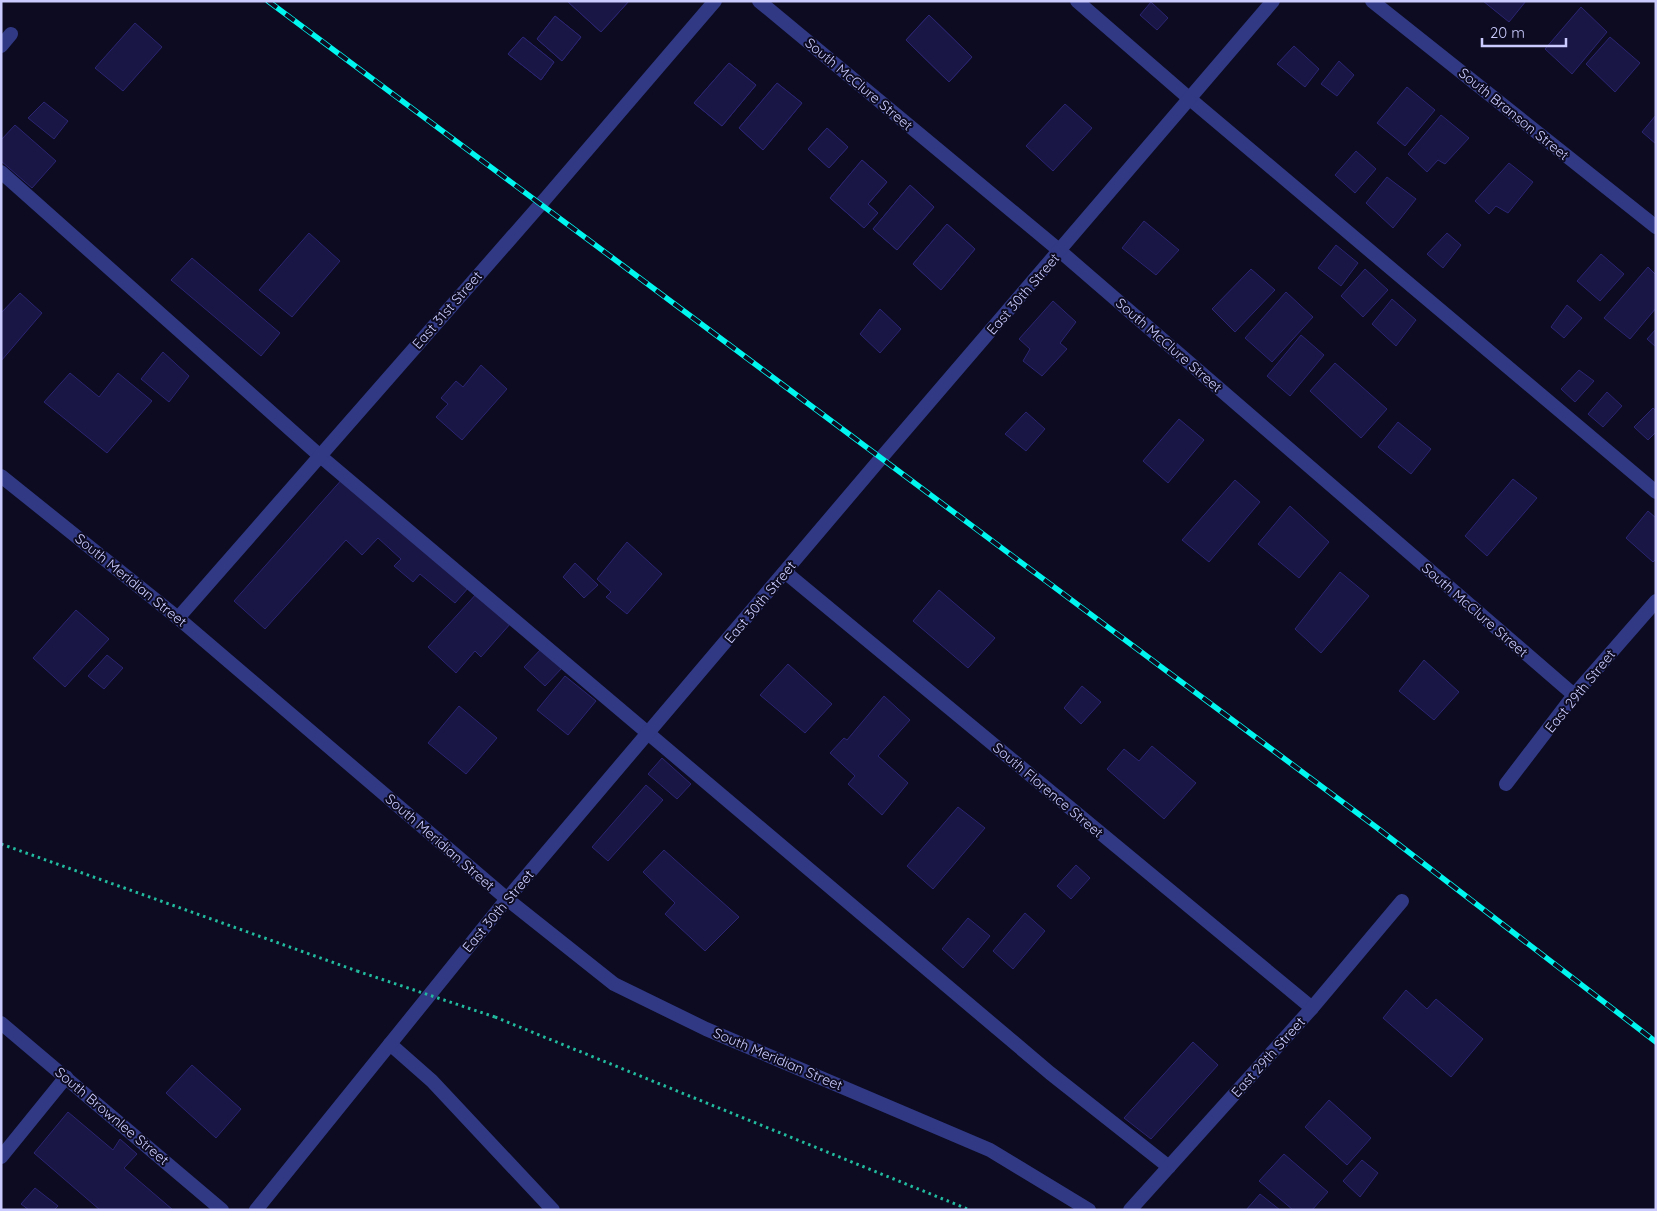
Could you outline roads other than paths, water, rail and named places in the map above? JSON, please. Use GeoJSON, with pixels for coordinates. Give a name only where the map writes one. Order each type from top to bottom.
{"type":"FeatureCollection","features":[{"type":"Feature","properties":{"kind":"street","name":"East 31st Street"},"geometry":{"type":"LineString","coordinates":[[178,618],[715,1]]}},
{"type":"Feature","properties":{"kind":"street","name":"South McClure Street"},"geometry":{"type":"LineString","coordinates":[[758,1],[1060,250],[1574,695]]}},
{"type":"Feature","properties":{"kind":"street"},"geometry":{"type":"LineString","coordinates":[[1077,1],[1190,99],[1656,492]]}},
{"type":"Feature","properties":{"kind":"street","name":"East 30th Street"},"geometry":{"type":"LineString","coordinates":[[256,1210],[507,899],[1273,1]]}},
{"type":"Feature","properties":{"kind":"street","name":"South Branson Street"},"geometry":{"type":"LineString","coordinates":[[1372,1],[1656,227]]}},
{"type":"Feature","properties":{"kind":"street"},"geometry":{"type":"LineString","coordinates":[[1,46],[11,34]]}},
{"type":"Feature","properties":{"kind":"street"},"geometry":{"type":"LineString","coordinates":[[1,172],[319,455],[1050,1073],[1169,1167]]}},
{"type":"Feature","properties":{"kind":"street","name":"South Meridian Street"},"geometry":{"type":"LineString","coordinates":[[1,476],[178,618],[507,899],[614,984],[706,1029],[990,1150],[1089,1210]]}},
{"type":"Feature","properties":{"kind":"street","name":"South Florence Street"},"geometry":{"type":"LineString","coordinates":[[785,572],[1312,1008]]}},
{"type":"Feature","properties":{"kind":"street","name":"East 29th Street"},"geometry":{"type":"LineString","coordinates":[[1506,784],[1574,695],[1656,600]]}},
{"type":"Feature","properties":{"kind":"street","name":"East 29th Street"},"geometry":{"type":"LineString","coordinates":[[1130,1210],[1312,1008],[1402,901]]}},
{"type":"Feature","properties":{"kind":"street","name":"South Brownlee Street"},"geometry":{"type":"LineString","coordinates":[[1,1023],[222,1210]]}},
{"type":"Feature","properties":{"kind":"street"},"geometry":{"type":"LineString","coordinates":[[390,1044],[432,1081],[553,1210]]}},
{"type":"Feature","properties":{"kind":"street"},"geometry":{"type":"LineString","coordinates":[[1,1157],[66,1077]]}},
{"type":"Feature","properties":{"kind":"railway"},"geometry":{"type":"LineString","coordinates":[[268,1],[1376,827],[1656,1042]]}}]}
